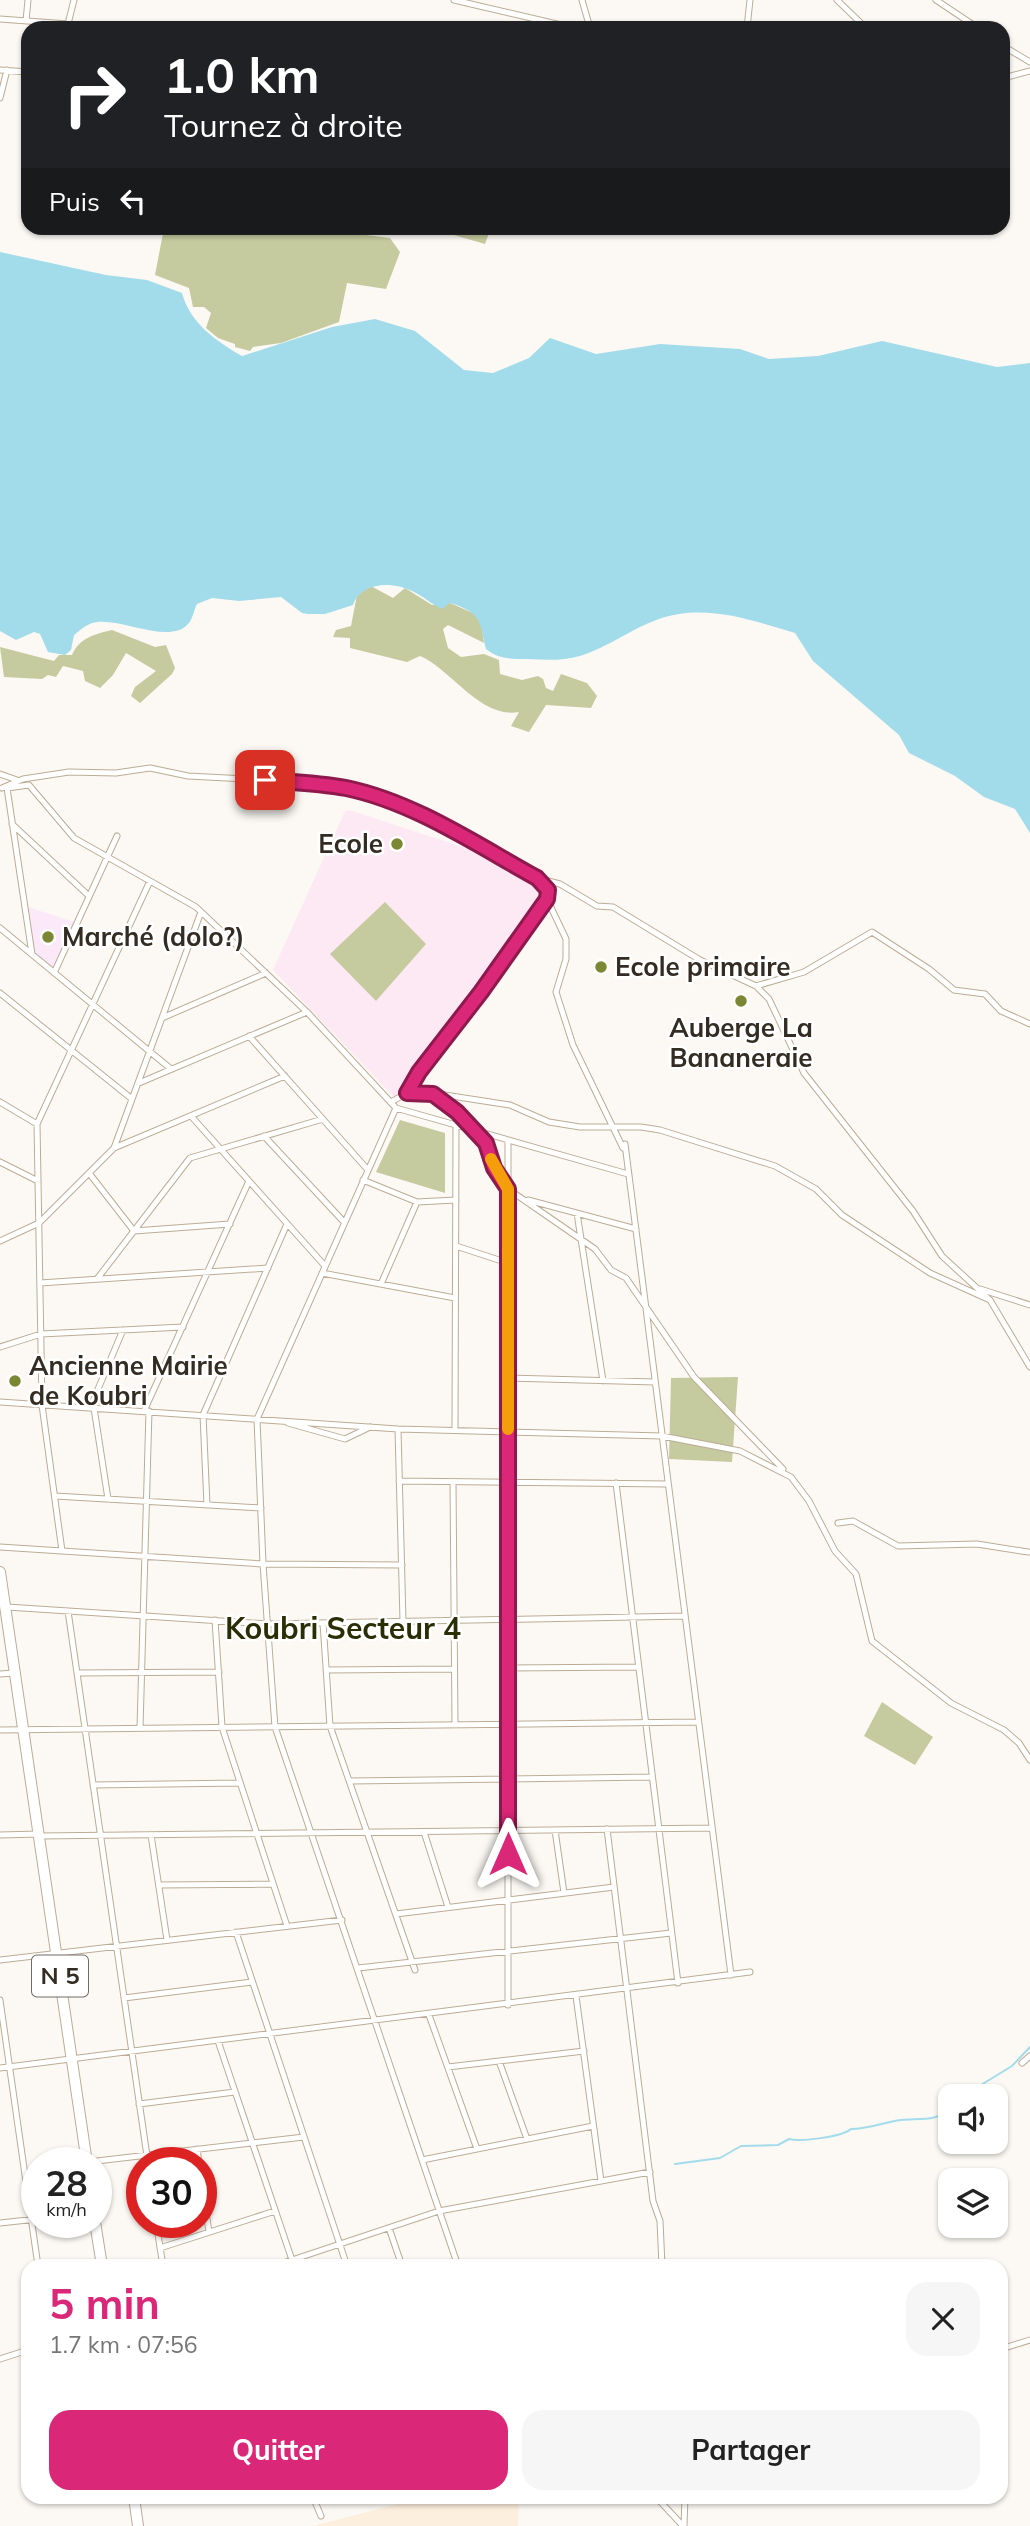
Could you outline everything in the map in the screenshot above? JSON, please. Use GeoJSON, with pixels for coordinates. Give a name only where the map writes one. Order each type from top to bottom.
{"type":"FeatureCollection","features":[{"type":"Feature","properties":{"kind":"highway","name":"N 5"},"geometry":{"type":"LineString","coordinates":[[0,1572],[3,1607],[85,2147]]}},
{"type":"Feature","properties":{"kind":"highway"},"geometry":{"type":"LineString","coordinates":[[98,2238],[101,2259]]}},
{"type":"Feature","properties":{"kind":"highway"},"geometry":{"type":"LineString","coordinates":[[135,2504],[138,2523]]}},
{"type":"Feature","properties":{"kind":"street"},"geometry":{"type":"LineString","coordinates":[[0,19],[26,21],[28,0]]}},
{"type":"Feature","properties":{"kind":"street"},"geometry":{"type":"LineString","coordinates":[[69,21],[74,0]]}},
{"type":"Feature","properties":{"kind":"street"},"geometry":{"type":"LineString","coordinates":[[456,0],[544,21]]}},
{"type":"Feature","properties":{"kind":"street"},"geometry":{"type":"LineString","coordinates":[[582,0],[588,21]]}},
{"type":"Feature","properties":{"kind":"street"},"geometry":{"type":"LineString","coordinates":[[748,21],[750,0]]}},
{"type":"Feature","properties":{"kind":"street"},"geometry":{"type":"LineString","coordinates":[[836,0],[858,21]]}},
{"type":"Feature","properties":{"kind":"street"},"geometry":{"type":"LineString","coordinates":[[936,0],[968,21]]}},
{"type":"Feature","properties":{"kind":"street"},"geometry":{"type":"LineString","coordinates":[[1010,50],[1030,62]]}},
{"type":"Feature","properties":{"kind":"street"},"geometry":{"type":"LineString","coordinates":[[0,98],[4,70]]}},
{"type":"Feature","properties":{"kind":"street"},"geometry":{"type":"LineString","coordinates":[[1010,76],[1030,71]]}},
{"type":"Feature","properties":{"kind":"street"},"geometry":{"type":"LineString","coordinates":[[3,788],[18,780],[69,772],[116,773],[150,768],[188,776],[302,782],[348,789],[440,824],[537,878],[560,884],[597,906],[613,907],[700,960],[756,986],[769,999],[804,1073],[913,1211],[942,1256],[990,1300],[1030,1367]]}},
{"type":"Feature","properties":{"kind":"street"},"geometry":{"type":"LineString","coordinates":[[0,774],[18,780],[25,786]]}},
{"type":"Feature","properties":{"kind":"street"},"geometry":{"type":"LineString","coordinates":[[3,788],[29,785],[74,838],[201,912],[307,1012],[396,1108],[628,1174]]}},
{"type":"Feature","properties":{"kind":"street"},"geometry":{"type":"LineString","coordinates":[[3,788],[12,824],[32,955]]}},
{"type":"Feature","properties":{"kind":"street"},"geometry":{"type":"LineString","coordinates":[[12,824],[89,896]]}},
{"type":"Feature","properties":{"kind":"street"},"geometry":{"type":"LineString","coordinates":[[54,973],[117,836]]}},
{"type":"Feature","properties":{"kind":"street"},"geometry":{"type":"LineString","coordinates":[[391,1102],[407,1093],[419,1072],[481,992],[547,899],[548,890],[537,878]]}},
{"type":"Feature","properties":{"kind":"street"},"geometry":{"type":"LineString","coordinates":[[62,1551],[42,1405],[37,1124],[150,881]]}},
{"type":"Feature","properties":{"kind":"street"},"geometry":{"type":"LineString","coordinates":[[547,899],[566,939],[566,959],[556,992],[573,1045],[612,1127],[625,1148],[731,1975]]}},
{"type":"Feature","properties":{"kind":"street"},"geometry":{"type":"LineString","coordinates":[[114,1149],[201,912]]}},
{"type":"Feature","properties":{"kind":"street"},"geometry":{"type":"LineString","coordinates":[[0,928],[171,1069]]}},
{"type":"Feature","properties":{"kind":"street"},"geometry":{"type":"LineString","coordinates":[[756,986],[804,972],[872,932],[929,969],[954,990],[985,994],[1001,1011],[1030,1024]]}},
{"type":"Feature","properties":{"kind":"street"},"geometry":{"type":"LineString","coordinates":[[162,1018],[266,973]]}},
{"type":"Feature","properties":{"kind":"street"},"geometry":{"type":"LineString","coordinates":[[0,993],[132,1100]]}},
{"type":"Feature","properties":{"kind":"street"},"geometry":{"type":"LineString","coordinates":[[138,1083],[307,1012]]}},
{"type":"Feature","properties":{"kind":"street"},"geometry":{"type":"LineString","coordinates":[[249,1036],[368,1170]]}},
{"type":"Feature","properties":{"kind":"street"},"geometry":{"type":"LineString","coordinates":[[0,1241],[39,1223],[114,1149],[285,1076]]}},
{"type":"Feature","properties":{"kind":"street"},"geometry":{"type":"LineString","coordinates":[[407,1093],[510,1105],[549,1122],[580,1128],[660,1130],[775,1166],[816,1189],[842,1215],[902,1256],[930,1273],[990,1300]]}},
{"type":"Feature","properties":{"kind":"street"},"geometry":{"type":"LineString","coordinates":[[433,1094],[486,1143],[494,1168],[508,1192],[635,1229]]}},
{"type":"Feature","properties":{"kind":"street"},"geometry":{"type":"LineString","coordinates":[[0,1102],[37,1124]]}},
{"type":"Feature","properties":{"kind":"street"},"geometry":{"type":"LineString","coordinates":[[396,1108],[257,1419],[263,1564],[275,1727],[456,2259]]}},
{"type":"Feature","properties":{"kind":"street"},"geometry":{"type":"LineString","coordinates":[[191,1116],[287,1224],[323,1269],[381,1284],[455,1298]]}},
{"type":"Feature","properties":{"kind":"street"},"geometry":{"type":"LineString","coordinates":[[97,1279],[190,1158],[323,1119]]}},
{"type":"Feature","properties":{"kind":"street"},"geometry":{"type":"LineString","coordinates":[[455,1430],[456,1125]]}},
{"type":"Feature","properties":{"kind":"street"},"geometry":{"type":"LineString","coordinates":[[264,1136],[344,1223]]}},
{"type":"Feature","properties":{"kind":"street"},"geometry":{"type":"LineString","coordinates":[[508,1140],[508,2005]]}},
{"type":"Feature","properties":{"kind":"street"},"geometry":{"type":"LineString","coordinates":[[0,1162],[38,1181]]}},
{"type":"Feature","properties":{"kind":"street"},"geometry":{"type":"LineString","coordinates":[[89,1173],[134,1231]]}},
{"type":"Feature","properties":{"kind":"street"},"geometry":{"type":"LineString","coordinates":[[363,1180],[417,1202],[456,1199]]}},
{"type":"Feature","properties":{"kind":"street"},"geometry":{"type":"LineString","coordinates":[[140,1728],[147,1411],[249,1181]]}},
{"type":"Feature","properties":{"kind":"street"},"geometry":{"type":"LineString","coordinates":[[520,1197],[558,1222],[582,1243],[595,1249],[611,1270],[626,1278],[694,1377],[791,1476],[835,1551],[856,1574],[872,1640],[951,1703],[1004,1730],[1019,1743],[1030,1760]]}},
{"type":"Feature","properties":{"kind":"street"},"geometry":{"type":"LineString","coordinates":[[381,1284],[417,1202]]}},
{"type":"Feature","properties":{"kind":"street"},"geometry":{"type":"LineString","coordinates":[[577,1213],[603,1381]]}},
{"type":"Feature","properties":{"kind":"street"},"geometry":{"type":"LineString","coordinates":[[134,1231],[230,1224]]}},
{"type":"Feature","properties":{"kind":"street"},"geometry":{"type":"LineString","coordinates":[[207,1505],[203,1415],[287,1224]]}},
{"type":"Feature","properties":{"kind":"street"},"geometry":{"type":"LineString","coordinates":[[456,1246],[508,1263]]}},
{"type":"Feature","properties":{"kind":"street"},"geometry":{"type":"LineString","coordinates":[[40,1283],[268,1268]]}},
{"type":"Feature","properties":{"kind":"street"},"geometry":{"type":"LineString","coordinates":[[962,1286],[1030,1305]]}},
{"type":"Feature","properties":{"kind":"street"},"geometry":{"type":"LineString","coordinates":[[0,1348],[41,1334],[183,1327]]}},
{"type":"Feature","properties":{"kind":"street"},"geometry":{"type":"LineString","coordinates":[[108,1499],[92,1408],[123,1330]]}},
{"type":"Feature","properties":{"kind":"street"},"geometry":{"type":"LineString","coordinates":[[508,1378],[655,1382]]}},
{"type":"Feature","properties":{"kind":"street"},"geometry":{"type":"LineString","coordinates":[[0,1402],[398,1429],[662,1436],[740,1451],[791,1476]]}},
{"type":"Feature","properties":{"kind":"street"},"geometry":{"type":"LineString","coordinates":[[279,1420],[345,1438],[370,1427]]}},
{"type":"Feature","properties":{"kind":"street"},"geometry":{"type":"LineString","coordinates":[[398,1429],[403,1621]]}},
{"type":"Feature","properties":{"kind":"street"},"geometry":{"type":"LineString","coordinates":[[399,1481],[668,1484]]}},
{"type":"Feature","properties":{"kind":"street"},"geometry":{"type":"LineString","coordinates":[[453,1482],[455,1725]]}},
{"type":"Feature","properties":{"kind":"street"},"geometry":{"type":"LineString","coordinates":[[616,1483],[678,1983]]}},
{"type":"Feature","properties":{"kind":"street"},"geometry":{"type":"LineString","coordinates":[[55,1496],[261,1508]]}},
{"type":"Feature","properties":{"kind":"street"},"geometry":{"type":"LineString","coordinates":[[838,1523],[853,1521],[898,1546],[977,1544],[1028,1552]]}},
{"type":"Feature","properties":{"kind":"street"},"geometry":{"type":"LineString","coordinates":[[0,1547],[263,1564],[402,1565]]}},
{"type":"Feature","properties":{"kind":"street"},"geometry":{"type":"LineString","coordinates":[[3,1607],[268,1624],[685,1616]]}},
{"type":"Feature","properties":{"kind":"street"},"geometry":{"type":"LineString","coordinates":[[68,1611],[145,2147]]}},
{"type":"Feature","properties":{"kind":"street"},"geometry":{"type":"LineString","coordinates":[[215,1620],[222,1727],[287,1926]]}},
{"type":"Feature","properties":{"kind":"street"},"geometry":{"type":"LineString","coordinates":[[323,1623],[330,1726],[415,1970]]}},
{"type":"Feature","properties":{"kind":"street"},"geometry":{"type":"LineString","coordinates":[[508,1668],[638,1667]]}},
{"type":"Feature","properties":{"kind":"street"},"geometry":{"type":"LineString","coordinates":[[326,1670],[454,1669]]}},
{"type":"Feature","properties":{"kind":"street"},"geometry":{"type":"LineString","coordinates":[[77,1673],[219,1672]]}},
{"type":"Feature","properties":{"kind":"street"},"geometry":{"type":"LineString","coordinates":[[0,1674],[15,1673]]}},
{"type":"Feature","properties":{"kind":"street"},"geometry":{"type":"LineString","coordinates":[[0,1730],[698,1722]]}},
{"type":"Feature","properties":{"kind":"street"},"geometry":{"type":"LineString","coordinates":[[349,1781],[652,1777]]}},
{"type":"Feature","properties":{"kind":"street"},"geometry":{"type":"LineString","coordinates":[[93,1785],[240,1783]]}},
{"type":"Feature","properties":{"kind":"street"},"geometry":{"type":"LineString","coordinates":[[0,1835],[712,1828]]}},
{"type":"Feature","properties":{"kind":"street"},"geometry":{"type":"LineString","coordinates":[[607,1829],[653,2200],[660,2221],[662,2259]]}},
{"type":"Feature","properties":{"kind":"street"},"geometry":{"type":"LineString","coordinates":[[555,1830],[564,1893]]}},
{"type":"Feature","properties":{"kind":"street"},"geometry":{"type":"LineString","coordinates":[[424,1832],[448,1908]]}},
{"type":"Feature","properties":{"kind":"street"},"geometry":{"type":"LineString","coordinates":[[151,1835],[167,1941]]}},
{"type":"Feature","properties":{"kind":"street"},"geometry":{"type":"LineString","coordinates":[[159,1885],[273,1884]]}},
{"type":"Feature","properties":{"kind":"street"},"geometry":{"type":"LineString","coordinates":[[396,1914],[614,1887]]}},
{"type":"Feature","properties":{"kind":"street"},"geometry":{"type":"LineString","coordinates":[[0,1960],[342,1920]]}},
{"type":"Feature","properties":{"kind":"street"},"geometry":{"type":"LineString","coordinates":[[236,1932],[345,2259]]}},
{"type":"Feature","properties":{"kind":"street"},"geometry":{"type":"LineString","coordinates":[[358,1968],[671,1933]]}},
{"type":"Feature","properties":{"kind":"street"},"geometry":{"type":"LineString","coordinates":[[0,2068],[627,1990],[750,1972]]}},
{"type":"Feature","properties":{"kind":"street"},"geometry":{"type":"LineString","coordinates":[[124,1998],[252,1982]]}},
{"type":"Feature","properties":{"kind":"street"},"geometry":{"type":"LineString","coordinates":[[576,1996],[601,2181]]}},
{"type":"Feature","properties":{"kind":"street"},"geometry":{"type":"LineString","coordinates":[[0,2000],[23,2147]]}},
{"type":"Feature","properties":{"kind":"street"},"geometry":{"type":"LineString","coordinates":[[429,2015],[477,2149]]}},
{"type":"Feature","properties":{"kind":"street"},"geometry":{"type":"LineString","coordinates":[[218,2041],[292,2259]]}},
{"type":"Feature","properties":{"kind":"street"},"geometry":{"type":"LineString","coordinates":[[448,2067],[584,2051]]}},
{"type":"Feature","properties":{"kind":"street"},"geometry":{"type":"LineString","coordinates":[[1022,2063],[1030,2056]]}},
{"type":"Feature","properties":{"kind":"street"},"geometry":{"type":"LineString","coordinates":[[499,2061],[527,2139]]}},
{"type":"Feature","properties":{"kind":"street"},"geometry":{"type":"LineString","coordinates":[[139,2104],[235,2092]]}},
{"type":"Feature","properties":{"kind":"street"},"geometry":{"type":"LineString","coordinates":[[422,2160],[593,2126]]}},
{"type":"Feature","properties":{"kind":"street"},"geometry":{"type":"LineString","coordinates":[[215,2147],[304,2137]]}},
{"type":"Feature","properties":{"kind":"street"},"geometry":{"type":"LineString","coordinates":[[295,2259],[439,2211],[650,2172]]}},
{"type":"Feature","properties":{"kind":"street"},"geometry":{"type":"LineString","coordinates":[[217,2229],[275,2211]]}},
{"type":"Feature","properties":{"kind":"street"},"geometry":{"type":"LineString","coordinates":[[0,2223],[21,2221]]}},
{"type":"Feature","properties":{"kind":"street"},"geometry":{"type":"LineString","coordinates":[[389,2228],[400,2259]]}},
{"type":"Feature","properties":{"kind":"street"},"geometry":{"type":"LineString","coordinates":[[36,2238],[37,2259]]}},
{"type":"Feature","properties":{"kind":"street"},"geometry":{"type":"LineString","coordinates":[[158,2238],[162,2259]]}},
{"type":"Feature","properties":{"kind":"street"},"geometry":{"type":"LineString","coordinates":[[160,2248],[191,2238]]}},
{"type":"Feature","properties":{"kind":"street"},"geometry":{"type":"LineString","coordinates":[[1008,2347],[1030,2340]]}},
{"type":"Feature","properties":{"kind":"street"},"geometry":{"type":"LineString","coordinates":[[0,2359],[21,2352]]}},
{"type":"Feature","properties":{"kind":"street"},"geometry":{"type":"LineString","coordinates":[[316,2504],[321,2516]]}},
{"type":"Feature","properties":{"kind":"street"},"geometry":{"type":"LineString","coordinates":[[663,2504],[683,2526]]}},
{"type":"Feature","properties":{"kind":"street"},"geometry":{"type":"LineString","coordinates":[[683,2526],[685,2504]]}},
{"type":"Feature","properties":{"kind":"shaded area"},"geometry":{"type":"Polygon","coordinates":[[[349,810],[463,847],[544,889],[546,894],[395,1098],[273,970],[345,811],[349,810]]]}},
{"type":"Feature","properties":{"kind":"shaded area"},"geometry":{"type":"Polygon","coordinates":[[[25,906],[77,923],[54,973],[32,955],[25,906]]]}},
{"type":"Feature","properties":{"kind":"shaded area"},"geometry":{"type":"Polygon","coordinates":[[[397,2504],[519,2504],[518,2526],[313,2526],[397,2504]]]}},
{"type":"Feature","properties":{"kind":"green space"},"geometry":{"type":"Polygon","coordinates":[[[163,235],[366,235],[390,238],[400,252],[386,289],[347,283],[339,322],[281,343],[253,347],[250,351],[235,347],[235,344],[218,338],[206,328],[211,313],[204,307],[193,307],[189,288],[155,275],[163,235]]]}},
{"type":"Feature","properties":{"kind":"green space"},"geometry":{"type":"Polygon","coordinates":[[[454,235],[488,235],[485,244],[454,235]]]}},
{"type":"Feature","properties":{"kind":"green space"},"geometry":{"type":"Polygon","coordinates":[[[371,586],[393,598],[405,588],[432,605],[450,603],[473,613],[481,622],[484,643],[448,625],[443,629],[448,648],[461,657],[484,654],[499,660],[500,674],[522,680],[538,676],[543,679],[546,688],[553,691],[561,674],[587,683],[597,696],[591,708],[546,705],[529,732],[511,726],[519,712],[491,708],[432,662],[420,656],[407,662],[350,648],[350,638],[333,637],[336,630],[351,626],[357,595],[371,586]]]}},
{"type":"Feature","properties":{"kind":"green space"},"geometry":{"type":"Polygon","coordinates":[[[112,630],[155,647],[166,645],[175,668],[172,674],[140,703],[131,696],[135,687],[156,671],[126,653],[113,675],[100,688],[85,681],[83,671],[63,666],[56,677],[4,677],[0,647],[54,661],[59,655],[72,655],[79,644],[88,638],[112,630]]]}},
{"type":"Feature","properties":{"kind":"green space"},"geometry":{"type":"Polygon","coordinates":[[[385,902],[426,944],[376,1001],[330,954],[385,902]]]}},
{"type":"Feature","properties":{"kind":"green space"},"geometry":{"type":"Polygon","coordinates":[[[400,1120],[445,1133],[445,1193],[376,1172],[400,1120]]]}},
{"type":"Feature","properties":{"kind":"green space"},"geometry":{"type":"Polygon","coordinates":[[[738,1377],[732,1462],[669,1459],[671,1378],[738,1377]]]}},
{"type":"Feature","properties":{"kind":"green space"},"geometry":{"type":"Polygon","coordinates":[[[882,1702],[933,1737],[915,1765],[864,1736],[882,1702]]]}},
{"type":"Feature","properties":{"kind":"water"},"geometry":{"type":"Polygon","coordinates":[[[0,252],[106,275],[147,280],[182,293],[191,313],[205,330],[242,356],[332,327],[375,319],[415,331],[464,370],[493,373],[529,358],[550,338],[596,354],[660,344],[740,349],[769,359],[818,356],[882,341],[997,367],[1030,363],[1030,833],[1015,809],[984,797],[955,776],[909,753],[899,735],[813,661],[795,633],[724,614],[694,613],[666,617],[593,651],[574,658],[554,660],[495,655],[486,649],[478,620],[469,611],[450,603],[442,609],[412,591],[387,585],[370,588],[357,597],[353,605],[325,614],[302,613],[281,597],[239,601],[212,598],[197,604],[190,622],[179,630],[168,632],[115,623],[92,623],[74,635],[71,650],[65,655],[48,652],[40,634],[34,632],[16,640],[0,631],[0,252]]]}},
{"type":"Feature","properties":{"kind":"waterway"},"geometry":{"type":"LineString","coordinates":[[983,2084],[1012,2066],[1030,2047]]}},
{"type":"Feature","properties":{"kind":"waterway"},"geometry":{"type":"LineString","coordinates":[[675,2164],[720,2158],[741,2146],[778,2145],[789,2139],[821,2138],[851,2129],[938,2116]]}},
{"type":"Feature","properties":{"kind":"slow traffic"},"geometry":{"type":"LineString","coordinates":[[491,1159],[508,1189],[508,1429]]}},
{"type":"Feature","properties":{"kind":"place","name":"Ecole"},"geometry":{"type":"Point","coordinates":[397,844]}},
{"type":"Feature","properties":{"kind":"place","name":"Marché (dolo?)"},"geometry":{"type":"Point","coordinates":[48,937]}},
{"type":"Feature","properties":{"kind":"place","name":"Ecole primaire"},"geometry":{"type":"Point","coordinates":[601,967]}},
{"type":"Feature","properties":{"kind":"place","name":"Auberge La Bananeraie"},"geometry":{"type":"Point","coordinates":[741,1001]}},
{"type":"Feature","properties":{"kind":"place","name":"Ancienne Mairie de Koubri"},"geometry":{"type":"Point","coordinates":[15,1381]}},
{"type":"Feature","properties":{"kind":"district","name":"Koubri Secteur 4"},"geometry":{"type":"Point","coordinates":[343,1629]}},
{"type":"Feature","properties":{"kind":"route"},"geometry":{"type":"LineString","coordinates":[[265,780],[348,789],[391,803],[440,824],[537,878],[548,890],[547,899],[481,992],[419,1072],[407,1093],[419,1091],[433,1094],[457,1112],[486,1143],[494,1168],[508,1189],[508,1854]]}}]}
